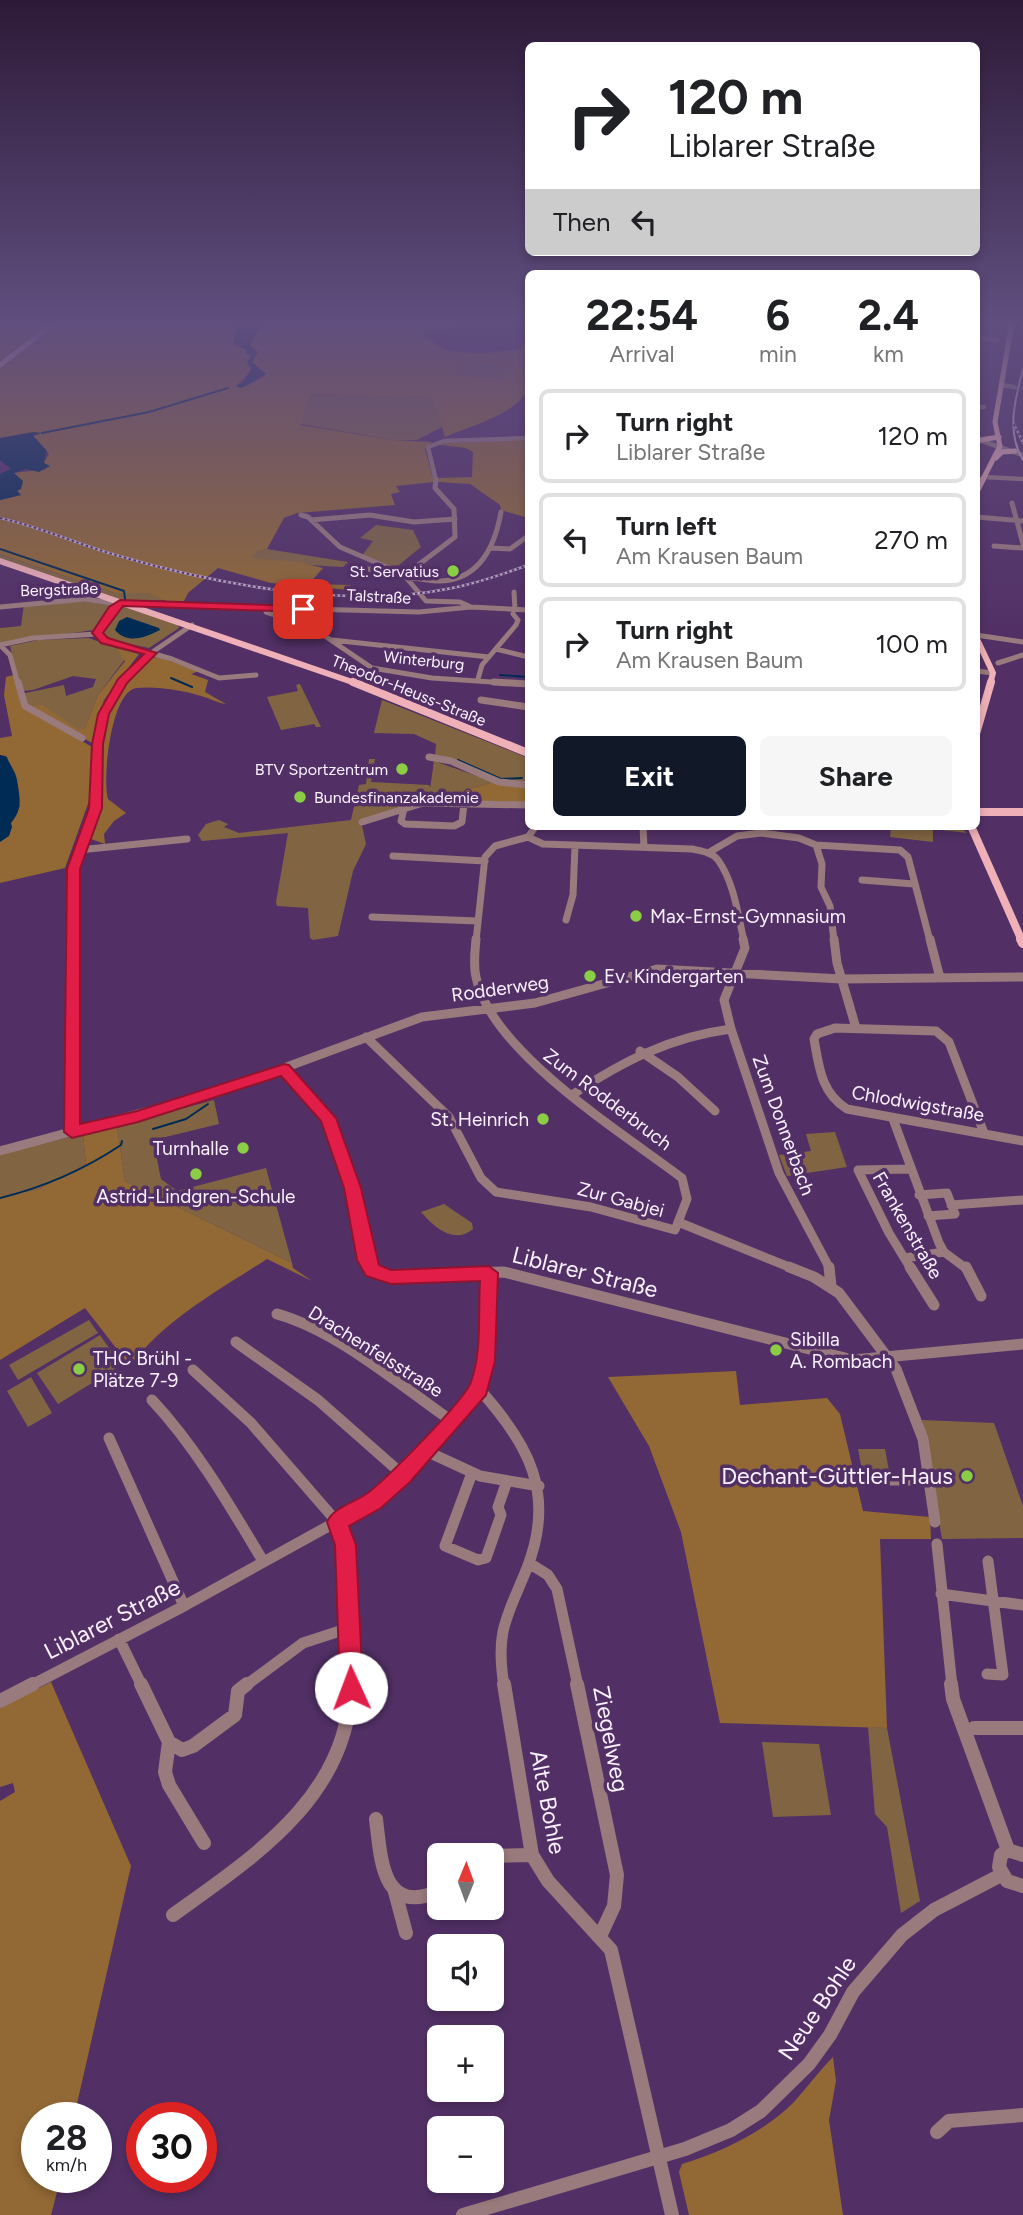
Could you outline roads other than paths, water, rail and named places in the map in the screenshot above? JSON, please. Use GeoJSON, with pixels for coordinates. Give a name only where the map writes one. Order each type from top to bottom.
{"type":"FeatureCollection","features":[{"type":"Feature","properties":{"kind":"main road"},"geometry":{"type":"LineString","coordinates":[[998,424],[998,429]]}},
{"type":"Feature","properties":{"kind":"main road"},"geometry":{"type":"LineString","coordinates":[[980,485],[1000,446],[998,424]]}},
{"type":"Feature","properties":{"kind":"main road"},"geometry":{"type":"LineString","coordinates":[[980,440],[999,437]]}},
{"type":"Feature","properties":{"kind":"main road"},"geometry":{"type":"LineString","coordinates":[[994,460],[1002,453],[1015,451]]}},
{"type":"Feature","properties":{"kind":"main road","name":"Theodor-Heuss-Straße"},"geometry":{"type":"LineString","coordinates":[[0,561],[356,682],[525,752]]}},
{"type":"Feature","properties":{"kind":"main road"},"geometry":{"type":"LineString","coordinates":[[980,646],[992,674],[980,715]]}},
{"type":"Feature","properties":{"kind":"main road"},"geometry":{"type":"LineString","coordinates":[[980,806],[997,812]]}},
{"type":"Feature","properties":{"kind":"main road"},"geometry":{"type":"LineString","coordinates":[[980,812],[1023,812]]}},
{"type":"Feature","properties":{"kind":"main road"},"geometry":{"type":"LineString","coordinates":[[980,822],[997,812]]}},
{"type":"Feature","properties":{"kind":"main road"},"geometry":{"type":"LineString","coordinates":[[975,830],[1023,943]]}},
{"type":"Feature","properties":{"kind":"street"},"geometry":{"type":"LineString","coordinates":[[407,577],[453,540],[454,509],[435,488],[437,485],[427,449],[435,442],[525,438]]}},
{"type":"Feature","properties":{"kind":"street"},"geometry":{"type":"LineString","coordinates":[[980,441],[1023,455]]}},
{"type":"Feature","properties":{"kind":"street"},"geometry":{"type":"LineString","coordinates":[[984,477],[1023,479]]}},
{"type":"Feature","properties":{"kind":"street"},"geometry":{"type":"LineString","coordinates":[[994,546],[1023,546],[1012,503]]}},
{"type":"Feature","properties":{"kind":"street"},"geometry":{"type":"LineString","coordinates":[[301,515],[311,520],[340,547],[407,577],[449,580],[471,573],[485,560],[501,512]]}},
{"type":"Feature","properties":{"kind":"street"},"geometry":{"type":"LineString","coordinates":[[311,520],[368,515],[414,522],[455,519]]}},
{"type":"Feature","properties":{"kind":"street"},"geometry":{"type":"LineString","coordinates":[[980,517],[1023,521]]}},
{"type":"Feature","properties":{"kind":"street"},"geometry":{"type":"LineString","coordinates":[[491,548],[509,549],[525,538]]}},
{"type":"Feature","properties":{"kind":"street"},"geometry":{"type":"LineString","coordinates":[[353,568],[394,570]]}},
{"type":"Feature","properties":{"kind":"street"},"geometry":{"type":"LineString","coordinates":[[407,577],[421,596],[431,603],[460,602],[471,607],[514,612],[525,610]]}},
{"type":"Feature","properties":{"kind":"street"},"geometry":{"type":"LineString","coordinates":[[478,679],[482,665],[516,625],[518,620],[514,612],[514,593]]}},
{"type":"Feature","properties":{"kind":"street","name":"Bergstraße"},"geometry":{"type":"LineString","coordinates":[[0,607],[85,599],[118,604]]}},
{"type":"Feature","properties":{"kind":"street"},"geometry":{"type":"LineString","coordinates":[[97,634],[118,604]]}},
{"type":"Feature","properties":{"kind":"street","name":"Talstraße"},"geometry":{"type":"LineString","coordinates":[[118,604],[429,612],[471,607]]}},
{"type":"Feature","properties":{"kind":"street"},"geometry":{"type":"LineString","coordinates":[[266,607],[265,612],[306,624],[332,640],[489,657]]}},
{"type":"Feature","properties":{"kind":"street"},"geometry":{"type":"LineString","coordinates":[[72,1132],[72,877],[95,808],[97,744],[104,714],[122,681],[151,653],[192,625]]}},
{"type":"Feature","properties":{"kind":"street"},"geometry":{"type":"LineString","coordinates":[[0,645],[33,638],[97,634],[105,640],[151,653],[219,678],[256,675]]}},
{"type":"Feature","properties":{"kind":"street"},"geometry":{"type":"LineString","coordinates":[[980,637],[1023,642]]}},
{"type":"Feature","properties":{"kind":"street","name":"Winterburg"},"geometry":{"type":"LineString","coordinates":[[332,640],[368,666],[418,676],[525,684]]}},
{"type":"Feature","properties":{"kind":"street"},"geometry":{"type":"LineString","coordinates":[[0,645],[10,655],[25,706],[82,738]]}},
{"type":"Feature","properties":{"kind":"street"},"geometry":{"type":"LineString","coordinates":[[496,649],[525,656]]}},
{"type":"Feature","properties":{"kind":"street"},"geometry":{"type":"LineString","coordinates":[[998,663],[1023,655]]}},
{"type":"Feature","properties":{"kind":"street"},"geometry":{"type":"LineString","coordinates":[[980,672],[992,674]]}},
{"type":"Feature","properties":{"kind":"street"},"geometry":{"type":"LineString","coordinates":[[481,700],[525,707]]}},
{"type":"Feature","properties":{"kind":"street"},"geometry":{"type":"LineString","coordinates":[[429,757],[451,761],[499,782],[525,785]]}},
{"type":"Feature","properties":{"kind":"street"},"geometry":{"type":"LineString","coordinates":[[362,822],[423,803],[525,805]]}},
{"type":"Feature","properties":{"kind":"street"},"geometry":{"type":"LineString","coordinates":[[404,809],[401,821],[405,824],[454,826],[462,822],[464,803]]}},
{"type":"Feature","properties":{"kind":"street"},"geometry":{"type":"LineString","coordinates":[[393,856],[485,861],[488,851],[495,846],[528,837],[533,830]]}},
{"type":"Feature","properties":{"kind":"street"},"geometry":{"type":"LineString","coordinates":[[643,830],[644,847]]}},
{"type":"Feature","properties":{"kind":"street"},"geometry":{"type":"LineString","coordinates":[[528,837],[543,845],[644,847],[708,853],[729,839],[753,833],[799,838],[817,845],[900,850],[908,858],[940,978]]}},
{"type":"Feature","properties":{"kind":"street"},"geometry":{"type":"LineString","coordinates":[[79,850],[187,839]]}},
{"type":"Feature","properties":{"kind":"street"},"geometry":{"type":"LineString","coordinates":[[817,845],[822,863],[821,887],[830,906],[842,979],[856,1028],[927,1029],[941,1034],[949,1042],[984,1133]]}},
{"type":"Feature","properties":{"kind":"street"},"geometry":{"type":"LineString","coordinates":[[566,920],[570,913],[575,846]]}},
{"type":"Feature","properties":{"kind":"street","name":"Zum Donnerbach"},"geometry":{"type":"LineString","coordinates":[[708,853],[720,865],[739,911],[745,948],[724,1000],[731,1029],[779,1173],[827,1261],[832,1274],[831,1286]]}},
{"type":"Feature","properties":{"kind":"street","name":"Zum Rodderbruch"},"geometry":{"type":"LineString","coordinates":[[485,861],[475,974],[488,1009],[526,1059],[682,1178],[688,1192],[678,1222]]}},
{"type":"Feature","properties":{"kind":"street"},"geometry":{"type":"LineString","coordinates":[[862,880],[914,884]]}},
{"type":"Feature","properties":{"kind":"street"},"geometry":{"type":"LineString","coordinates":[[372,918],[478,921]]}},
{"type":"Feature","properties":{"kind":"street","name":"Rodderweg"},"geometry":{"type":"LineString","coordinates":[[0,1151],[138,1116],[284,1069],[422,1017],[558,998],[657,969],[737,971],[842,979],[1023,977]]}},
{"type":"Feature","properties":{"kind":"street","name":"Chlodwigstraße"},"geometry":{"type":"LineString","coordinates":[[856,1028],[824,1030],[814,1039],[827,1092],[835,1104],[849,1111],[1023,1141]]}},
{"type":"Feature","properties":{"kind":"street"},"geometry":{"type":"LineString","coordinates":[[572,1096],[640,1051],[677,1038],[731,1029]]}},
{"type":"Feature","properties":{"kind":"street","name":"Zur Gabjei"},"geometry":{"type":"LineString","coordinates":[[366,1037],[449,1117],[481,1178],[496,1192],[514,1197],[591,1207],[670,1230],[674,1230],[678,1222],[831,1286],[890,1358],[923,1439],[935,1521]]}},
{"type":"Feature","properties":{"kind":"street"},"geometry":{"type":"LineString","coordinates":[[640,1051],[678,1077],[715,1111]]}},
{"type":"Feature","properties":{"kind":"street"},"geometry":{"type":"LineString","coordinates":[[284,1069],[328,1118],[352,1188],[366,1260],[373,1271],[391,1277],[489,1273]]}},
{"type":"Feature","properties":{"kind":"street"},"geometry":{"type":"LineString","coordinates":[[893,1118],[909,1169],[944,1252],[965,1265],[981,1296]]}},
{"type":"Feature","properties":{"kind":"street","name":"Frankenstraße"},"geometry":{"type":"LineString","coordinates":[[909,1169],[858,1170],[865,1190],[934,1306]]}},
{"type":"Feature","properties":{"kind":"street"},"geometry":{"type":"LineString","coordinates":[[919,1195],[947,1194],[955,1214],[928,1216]]}},
{"type":"Feature","properties":{"kind":"street"},"geometry":{"type":"LineString","coordinates":[[951,1205],[1023,1200]]}},
{"type":"Feature","properties":{"kind":"street"},"geometry":{"type":"LineString","coordinates":[[905,1258],[944,1252]]}},
{"type":"Feature","properties":{"kind":"street","name":"Liblarer Straße"},"geometry":{"type":"LineString","coordinates":[[0,1701],[184,1606],[374,1501],[426,1451],[479,1389],[486,1361],[489,1273],[504,1272],[838,1358],[890,1358],[1023,1344]]}},
{"type":"Feature","properties":{"kind":"street","name":"Drachenfelsstraße"},"geometry":{"type":"LineString","coordinates":[[277,1314],[299,1320],[358,1356],[453,1422]]}},
{"type":"Feature","properties":{"kind":"street"},"geometry":{"type":"LineString","coordinates":[[236,1342],[318,1401],[403,1475]]}},
{"type":"Feature","properties":{"kind":"street"},"geometry":{"type":"LineString","coordinates":[[173,1915],[265,1850],[316,1794],[332,1766],[345,1734],[351,1688],[346,1545],[337,1522],[264,1436],[211,1383],[193,1370]]}},
{"type":"Feature","properties":{"kind":"street","name":"Alte Bohle"},"geometry":{"type":"LineString","coordinates":[[479,1389],[500,1410],[539,1486],[541,1512],[529,1563],[502,1629],[499,1652],[532,1855],[538,1869],[601,1934],[611,1950],[672,2215]]}},
{"type":"Feature","properties":{"kind":"street"},"geometry":{"type":"LineString","coordinates":[[152,1400],[168,1417],[215,1484],[263,1561]]}},
{"type":"Feature","properties":{"kind":"street"},"geometry":{"type":"LineString","coordinates":[[109,1438],[184,1606]]}},
{"type":"Feature","properties":{"kind":"street"},"geometry":{"type":"LineString","coordinates":[[426,1451],[472,1473],[506,1483],[539,1486]]}},
{"type":"Feature","properties":{"kind":"street"},"geometry":{"type":"LineString","coordinates":[[472,1473],[444,1546],[478,1560],[486,1558],[501,1515],[498,1507],[506,1483]]}},
{"type":"Feature","properties":{"kind":"street"},"geometry":{"type":"LineString","coordinates":[[868,1480],[929,1480]]}},
{"type":"Feature","properties":{"kind":"street"},"geometry":{"type":"LineString","coordinates":[[937,1544],[953,1699],[1009,1850],[1023,1856]]}},
{"type":"Feature","properties":{"kind":"street"},"geometry":{"type":"LineString","coordinates":[[987,1674],[1003,1675],[988,1561]]}},
{"type":"Feature","properties":{"kind":"street","name":"Ziegelweg"},"geometry":{"type":"LineString","coordinates":[[529,1563],[546,1572],[555,1582],[559,1594],[617,1875],[617,1898],[611,1919],[601,1934]]}},
{"type":"Feature","properties":{"kind":"street"},"geometry":{"type":"LineString","coordinates":[[941,1594],[1023,1605]]}},
{"type":"Feature","properties":{"kind":"street"},"geometry":{"type":"LineString","coordinates":[[120,1639],[169,1742],[182,1750],[193,1746],[235,1715],[237,1692],[299,1644],[318,1634],[349,1628]]}},
{"type":"Feature","properties":{"kind":"street"},"geometry":{"type":"LineString","coordinates":[[974,1728],[1023,1728]]}},
{"type":"Feature","properties":{"kind":"street"},"geometry":{"type":"LineString","coordinates":[[169,1742],[165,1772],[169,1785],[204,1843]]}},
{"type":"Feature","properties":{"kind":"street"},"geometry":{"type":"LineString","coordinates":[[376,1819],[384,1875],[395,1892],[405,1933]]}},
{"type":"Feature","properties":{"kind":"street"},"geometry":{"type":"LineString","coordinates":[[1009,1850],[999,1859],[1001,1875],[1010,1884],[1022,1888]]}},
{"type":"Feature","properties":{"kind":"street"},"geometry":{"type":"LineString","coordinates":[[504,1856],[532,1855]]}},
{"type":"Feature","properties":{"kind":"street","name":"Neue Bohle"},"geometry":{"type":"LineString","coordinates":[[473,2213],[659,2157],[731,2130],[761,2111],[809,2064],[830,2035],[853,1992],[893,1944],[934,1910],[1001,1875]]}},
{"type":"Feature","properties":{"kind":"street"},"geometry":{"type":"LineString","coordinates":[[395,1892],[411,1899],[427,1898]]}},
{"type":"Feature","properties":{"kind":"street"},"geometry":{"type":"LineString","coordinates":[[937,2132],[949,2121],[1023,2115]]}},
{"type":"Feature","properties":{"kind":"water"},"geometry":{"type":"Polygon","coordinates":[[[42,433],[33,436],[47,451],[44,463],[50,466],[39,472],[26,469],[14,473],[23,481],[21,489],[17,491],[21,495],[0,500],[0,474],[11,469],[0,460],[0,438],[42,433]]]}},
{"type":"Feature","properties":{"kind":"water"},"geometry":{"type":"Polygon","coordinates":[[[127,617],[160,630],[143,637],[120,635],[115,630],[119,621],[127,617]]]}},
{"type":"Feature","properties":{"kind":"water"},"geometry":{"type":"Polygon","coordinates":[[[0,755],[7,757],[15,774],[20,803],[11,823],[9,836],[0,842],[0,755]]]}},
{"type":"Feature","properties":{"kind":"waterway"},"geometry":{"type":"LineString","coordinates":[[42,433],[86,424]]}},
{"type":"Feature","properties":{"kind":"waterway"},"geometry":{"type":"LineString","coordinates":[[0,549],[124,591],[125,599]]}},
{"type":"Feature","properties":{"kind":"waterway"},"geometry":{"type":"LineString","coordinates":[[500,675],[525,677]]}},
{"type":"Feature","properties":{"kind":"waterway"},"geometry":{"type":"LineString","coordinates":[[171,678],[192,687]]}},
{"type":"Feature","properties":{"kind":"waterway"},"geometry":{"type":"LineString","coordinates":[[458,760],[501,779],[522,778]]}},
{"type":"Feature","properties":{"kind":"waterway"},"geometry":{"type":"LineString","coordinates":[[153,1129],[186,1119],[208,1104]]}},
{"type":"Feature","properties":{"kind":"waterway"},"geometry":{"type":"LineString","coordinates":[[0,1198],[48,1183],[92,1163],[121,1145],[122,1141]]}},
{"type":"Feature","properties":{"kind":"tram line"},"geometry":{"type":"LineString","coordinates":[[1013,424],[1023,460]]}},
{"type":"Feature","properties":{"kind":"railway"},"geometry":{"type":"LineString","coordinates":[[1014,424],[1023,443]]}},
{"type":"Feature","properties":{"kind":"railway"},"geometry":{"type":"LineString","coordinates":[[0,518],[154,566],[237,584],[324,595],[367,596],[447,589],[525,566]]}},
{"type":"Feature","properties":{"kind":"place","name":"St. Servatius"},"geometry":{"type":"Point","coordinates":[453,571]}},
{"type":"Feature","properties":{"kind":"place","name":"BTV Sportzentrum"},"geometry":{"type":"Point","coordinates":[402,769]}},
{"type":"Feature","properties":{"kind":"place","name":"Bundesfinanzakademie"},"geometry":{"type":"Point","coordinates":[300,797]}},
{"type":"Feature","properties":{"kind":"place","name":"Max-Ernst-Gymnasium"},"geometry":{"type":"Point","coordinates":[636,916]}},
{"type":"Feature","properties":{"kind":"place","name":"Ev. Kindergarten"},"geometry":{"type":"Point","coordinates":[590,976]}},
{"type":"Feature","properties":{"kind":"place","name":"St. Heinrich"},"geometry":{"type":"Point","coordinates":[543,1119]}},
{"type":"Feature","properties":{"kind":"place","name":"Turnhalle"},"geometry":{"type":"Point","coordinates":[243,1148]}},
{"type":"Feature","properties":{"kind":"place","name":"Astrid-Lindgren-Schule"},"geometry":{"type":"Point","coordinates":[196,1174]}},
{"type":"Feature","properties":{"kind":"place","name":"Sibilla A. Rombach"},"geometry":{"type":"Point","coordinates":[776,1350]}},
{"type":"Feature","properties":{"kind":"place","name":"THC Brühl - Plätze 7-9"},"geometry":{"type":"Point","coordinates":[79,1369]}},
{"type":"Feature","properties":{"kind":"place","name":"Dechant-Güttler-Haus"},"geometry":{"type":"Point","coordinates":[967,1476]}}]}
